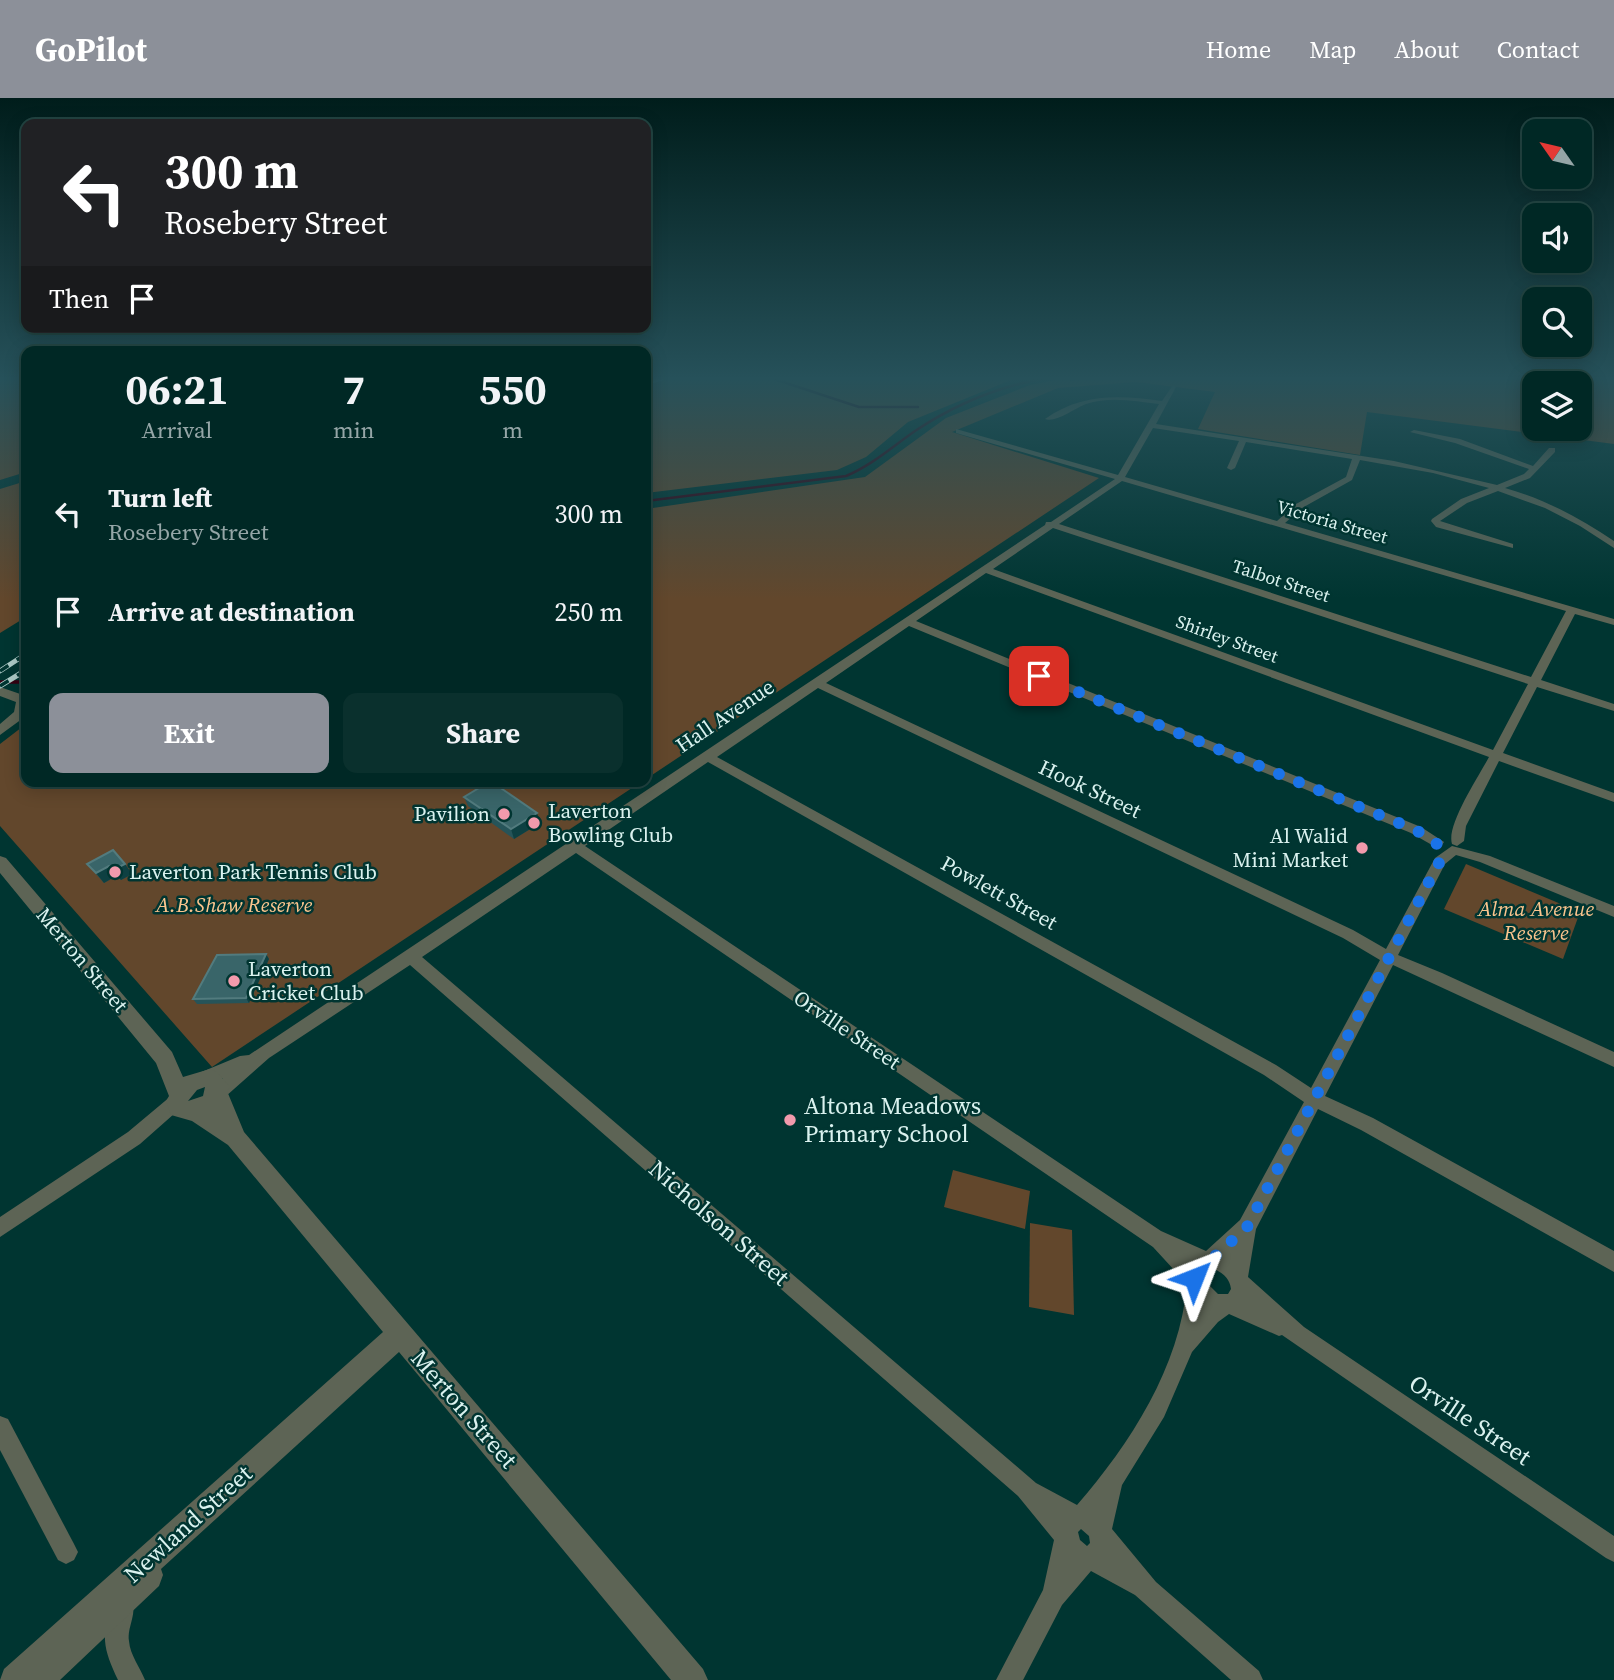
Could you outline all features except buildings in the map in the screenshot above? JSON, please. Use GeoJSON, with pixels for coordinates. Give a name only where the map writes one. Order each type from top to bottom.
{"type":"FeatureCollection","features":[{"type":"Feature","properties":{"kind":"street","name":"Victoria Street"},"geometry":{"type":"LineString","coordinates":[[1029,452],[1614,622]]}},
{"type":"Feature","properties":{"kind":"street"},"geometry":{"type":"LineString","coordinates":[[1116,478],[1133,452]]}},
{"type":"Feature","properties":{"kind":"street"},"geometry":{"type":"LineString","coordinates":[[1231,468],[1237,452]]}},
{"type":"Feature","properties":{"kind":"street"},"geometry":{"type":"LineString","coordinates":[[1324,452],[1448,473],[1496,488],[1566,515],[1596,531],[1614,545]]}},
{"type":"Feature","properties":{"kind":"street"},"geometry":{"type":"LineString","coordinates":[[1487,452],[1535,469]]}},
{"type":"Feature","properties":{"kind":"street"},"geometry":{"type":"LineString","coordinates":[[1510,546],[1439,525],[1436,521],[1464,501],[1523,478],[1550,452]]}},
{"type":"Feature","properties":{"kind":"street"},"geometry":{"type":"LineString","coordinates":[[1278,525],[1299,506],[1349,478],[1357,457]]}},
{"type":"Feature","properties":{"kind":"street","name":"Hall Avenue"},"geometry":{"type":"LineString","coordinates":[[211,1086],[411,957],[1116,478]]}},
{"type":"Feature","properties":{"kind":"street","name":"Talbot Street"},"geometry":{"type":"LineString","coordinates":[[1049,524],[1614,708]]}},
{"type":"Feature","properties":{"kind":"street"},"geometry":{"type":"LineString","coordinates":[[1596,531],[1613,530]]}},
{"type":"Feature","properties":{"kind":"street","name":"Shirley Street"},"geometry":{"type":"LineString","coordinates":[[983,569],[1614,798]]}},
{"type":"Feature","properties":{"kind":"street"},"geometry":{"type":"LineString","coordinates":[[1009,1680],[1053,1596],[1072,1527],[1113,1482],[1138,1444],[1184,1347],[1202,1271],[1247,1227],[1572,610]]}},
{"type":"Feature","properties":{"kind":"street"},"geometry":{"type":"LineString","coordinates":[[906,621],[1614,912]]}},
{"type":"Feature","properties":{"kind":"street","name":"Hook Street"},"geometry":{"type":"LineString","coordinates":[[815,682],[1614,1060]]}},
{"type":"Feature","properties":{"kind":"street"},"geometry":{"type":"LineString","coordinates":[[0,691],[21,699]]}},
{"type":"Feature","properties":{"kind":"street"},"geometry":{"type":"LineString","coordinates":[[0,731],[21,713]]}},
{"type":"Feature","properties":{"kind":"street","name":"Powlett Street"},"geometry":{"type":"LineString","coordinates":[[706,756],[1614,1262]]}},
{"type":"Feature","properties":{"kind":"street","name":"Orville Street"},"geometry":{"type":"LineString","coordinates":[[574,845],[1202,1271]]}},
{"type":"Feature","properties":{"kind":"street","name":"Merton Street"},"geometry":{"type":"LineString","coordinates":[[0,862],[165,1058],[186,1105],[236,1138]]}},
{"type":"Feature","properties":{"kind":"street","name":"Nicholson Street"},"geometry":{"type":"LineString","coordinates":[[411,957],[1072,1527]]}},
{"type":"Feature","properties":{"kind":"street","name":"Merton Street"},"geometry":{"type":"LineString","coordinates":[[165,1058],[211,1086],[236,1138],[692,1680]]}},
{"type":"Feature","properties":{"kind":"street"},"geometry":{"type":"LineString","coordinates":[[0,1228],[186,1105],[206,1107],[211,1086]]}},
{"type":"Feature","properties":{"kind":"street"},"geometry":{"type":"LineString","coordinates":[[1184,1347],[1211,1315],[1239,1297],[1247,1227]]}},
{"type":"Feature","properties":{"kind":"street"},"geometry":{"type":"LineString","coordinates":[[1202,1271],[1227,1264],[1240,1281]]}},
{"type":"Feature","properties":{"kind":"street"},"geometry":{"type":"LineString","coordinates":[[1202,1271],[1205,1297],[1227,1305]]}},
{"type":"Feature","properties":{"kind":"street","name":"Orville Street"},"geometry":{"type":"LineString","coordinates":[[1240,1281],[1297,1334],[1614,1550]]}},
{"type":"Feature","properties":{"kind":"street","name":"Orville Street"},"geometry":{"type":"LineString","coordinates":[[1227,1305],[1297,1334]]}},
{"type":"Feature","properties":{"kind":"street","name":"Newland Street"},"geometry":{"type":"LineString","coordinates":[[15,1680],[400,1334]]}},
{"type":"Feature","properties":{"kind":"street","name":"Newland Street"},"geometry":{"type":"LineString","coordinates":[[37,1680],[362,1368]]}},
{"type":"Feature","properties":{"kind":"street"},"geometry":{"type":"LineString","coordinates":[[0,1427],[66,1552]]}},
{"type":"Feature","properties":{"kind":"street"},"geometry":{"type":"LineString","coordinates":[[1053,1596],[1089,1559],[1100,1552],[1101,1533],[1113,1482]]}},
{"type":"Feature","properties":{"kind":"street"},"geometry":{"type":"LineString","coordinates":[[1072,1527],[1093,1521],[1147,1591],[1250,1680]]}},
{"type":"Feature","properties":{"kind":"street"},"geometry":{"type":"LineString","coordinates":[[1072,1527],[1076,1555],[1089,1559],[1147,1591]]}},
{"type":"Feature","properties":{"kind":"street"},"geometry":{"type":"LineString","coordinates":[[131,1591],[119,1619],[115,1647],[132,1680]]}},
{"type":"Feature","properties":{"kind":"street"},"geometry":{"type":"LineString","coordinates":[[75,1645],[102,1642],[115,1647]]}},
{"type":"Feature","properties":{"kind":"green space"},"geometry":{"type":"Polygon","coordinates":[[[0,452],[21,452],[21,474],[0,480],[0,452]]]}},
{"type":"Feature","properties":{"kind":"green space"},"geometry":{"type":"Polygon","coordinates":[[[651,452],[872,452],[837,470],[651,492],[651,452]]]}},
{"type":"Feature","properties":{"kind":"green space"},"geometry":{"type":"Polygon","coordinates":[[[900,452],[1015,452],[1099,478],[651,776],[651,508],[865,477],[900,452]]]}},
{"type":"Feature","properties":{"kind":"green space"},"geometry":{"type":"Polygon","coordinates":[[[1340,452],[1361,452],[1360,455],[1340,452]]]}},
{"type":"Feature","properties":{"kind":"green space"},"geometry":{"type":"Polygon","coordinates":[[[21,483],[21,620],[0,633],[0,489],[21,483]]]}},
{"type":"Feature","properties":{"kind":"green space","name":"A.B.Shaw Reserve"},"geometry":{"type":"Polygon","coordinates":[[[21,728],[21,787],[633,787],[212,1067],[0,826],[0,744],[21,728]]]}},
{"type":"Feature","properties":{"kind":"green space","name":"Alma Avenue Reserve"},"geometry":{"type":"Polygon","coordinates":[[[1466,864],[1580,912],[1563,959],[1444,909],[1466,864]]]}},
{"type":"Feature","properties":{"kind":"green space"},"geometry":{"type":"Polygon","coordinates":[[[953,1170],[1030,1191],[1025,1229],[944,1207],[953,1170]]]}},
{"type":"Feature","properties":{"kind":"green space"},"geometry":{"type":"Polygon","coordinates":[[[1030,1223],[1072,1230],[1074,1315],[1029,1307],[1030,1223]]]}},
{"type":"Feature","properties":{"kind":"waterway"},"geometry":{"type":"LineString","coordinates":[[651,500],[846,476],[886,452]]}},
{"type":"Feature","properties":{"kind":"waterway"},"geometry":{"type":"LineString","coordinates":[[0,682],[21,682]]}},
{"type":"Feature","properties":{"kind":"railway"},"geometry":{"type":"LineString","coordinates":[[0,671],[21,657]]}},
{"type":"Feature","properties":{"kind":"railway"},"geometry":{"type":"LineString","coordinates":[[0,686],[21,673]]}},
{"type":"Feature","properties":{"kind":"place","name":"Pavilion"},"geometry":{"type":"Point","coordinates":[504,814]}},
{"type":"Feature","properties":{"kind":"place","name":"Laverton Bowling Club"},"geometry":{"type":"Point","coordinates":[534,823]}},
{"type":"Feature","properties":{"kind":"place","name":"Al Walid Mini Market"},"geometry":{"type":"Point","coordinates":[1362,848]}},
{"type":"Feature","properties":{"kind":"place","name":"Laverton Park Tennis Club"},"geometry":{"type":"Point","coordinates":[115,872]}},
{"type":"Feature","properties":{"kind":"place","name":"Laverton Cricket Club"},"geometry":{"type":"Point","coordinates":[234,981]}},
{"type":"Feature","properties":{"kind":"place","name":"Altona Meadows Primary School"},"geometry":{"type":"Point","coordinates":[790,1120]}},
{"type":"Feature","properties":{"kind":"route"},"geometry":{"type":"LineString","coordinates":[[1039,676],[1416,830],[1440,846],[1440,861],[1247,1227],[1212,1259],[1200,1263],[1194,1272],[1194,1278]]}}]}
